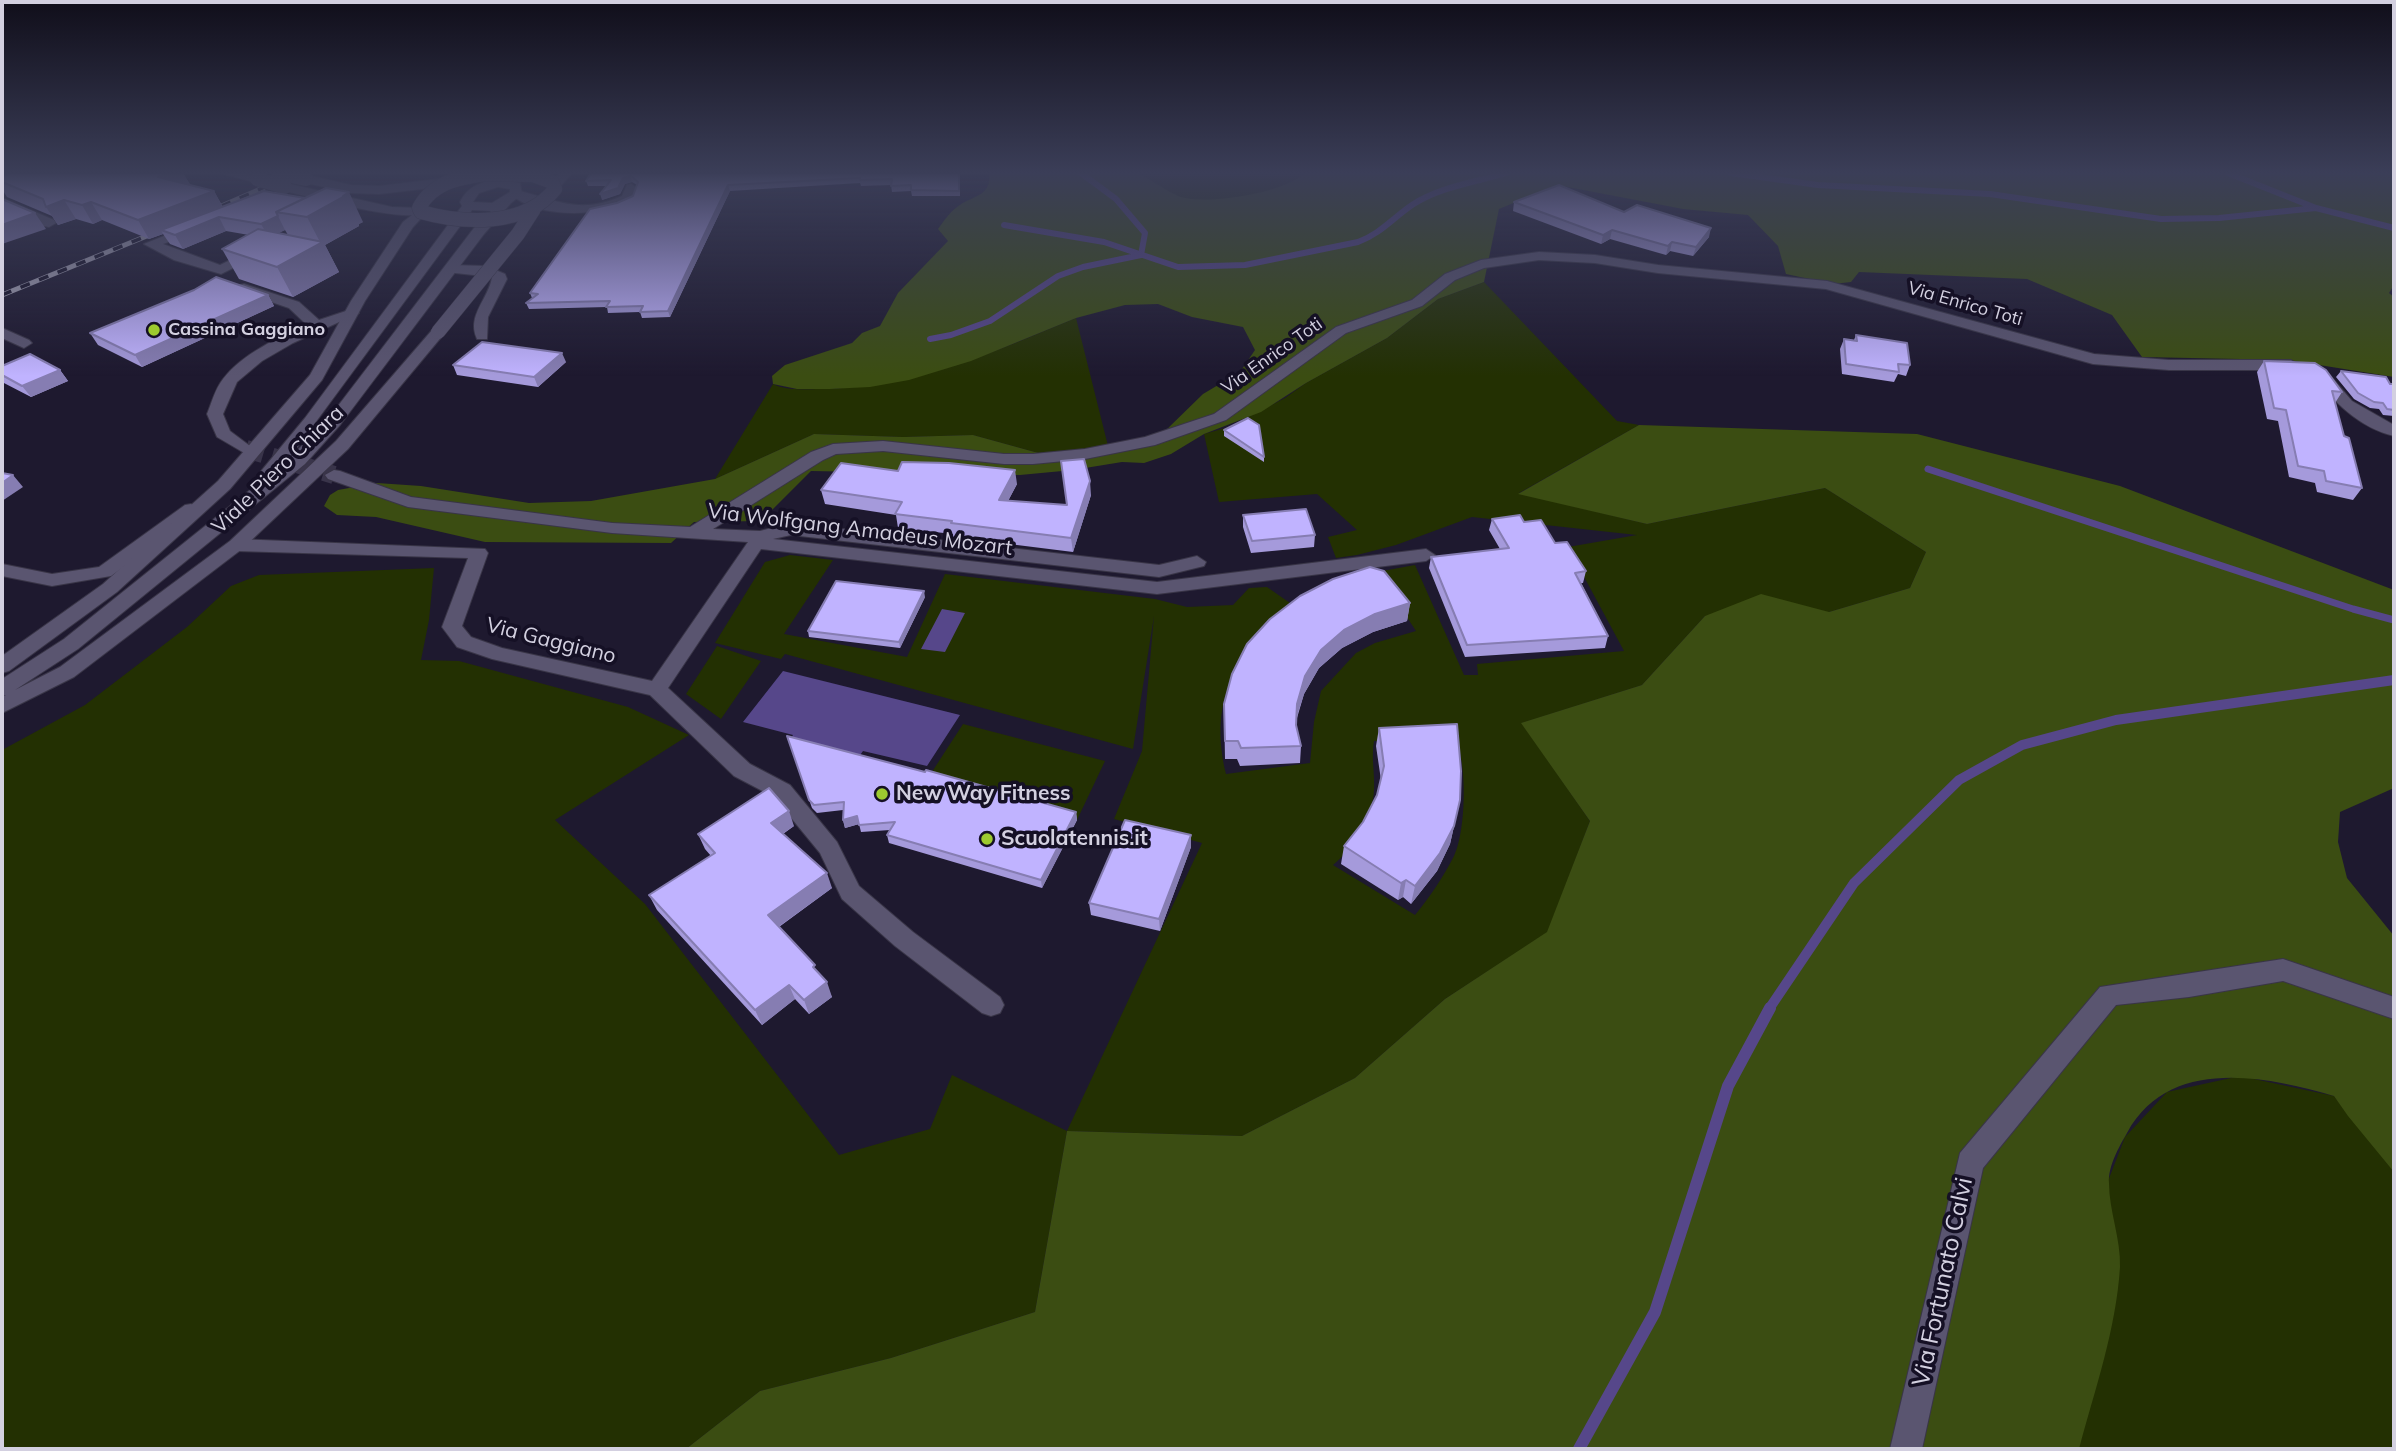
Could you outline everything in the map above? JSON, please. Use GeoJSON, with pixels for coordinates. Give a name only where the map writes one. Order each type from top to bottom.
{"type":"FeatureCollection","features":[{"type":"Feature","properties":{"kind":"street"},"geometry":{"type":"LineString","coordinates":[[160,241],[151,244],[179,257],[221,270],[275,243]]}},
{"type":"Feature","properties":{"kind":"street","name":"Viale Piero Chiara"},"geometry":{"type":"LineString","coordinates":[[2,666],[110,588],[224,485],[317,377],[392,241]]}},
{"type":"Feature","properties":{"kind":"street","name":"Viale Piero Chiara"},"geometry":{"type":"LineString","coordinates":[[244,504],[310,421],[442,241]]}},
{"type":"Feature","properties":{"kind":"street","name":"Viale Piero Chiara"},"geometry":{"type":"LineString","coordinates":[[2,689],[71,644],[299,460],[334,422],[472,241]]}},
{"type":"Feature","properties":{"kind":"street","name":"Viale Piero Chiara"},"geometry":{"type":"LineString","coordinates":[[2,706],[67,672],[236,545],[342,445],[512,241]]}},
{"type":"Feature","properties":{"kind":"street"},"geometry":{"type":"LineString","coordinates":[[135,250],[294,305],[316,325]]}},
{"type":"Feature","properties":{"kind":"street","name":"Via Enrico Toti"},"geometry":{"type":"LineString","coordinates":[[695,532],[817,456],[833,449],[883,446],[1004,459],[1033,459],[1086,453],[1184,431],[1220,416],[1341,330],[1417,303],[1450,277],[1480,264],[1539,256],[1827,285],[2093,359],[2169,365],[2276,364],[2312,368],[2325,376],[2346,404],[2379,425],[2394,431]]}},
{"type":"Feature","properties":{"kind":"street"},"geometry":{"type":"LineString","coordinates":[[451,269],[486,270],[498,274],[500,279],[481,317],[482,337]]}},
{"type":"Feature","properties":{"kind":"street"},"geometry":{"type":"LineString","coordinates":[[246,449],[223,434],[215,414],[230,380],[267,353],[316,325],[355,307]]}},
{"type":"Feature","properties":{"kind":"street"},"geometry":{"type":"LineString","coordinates":[[2,332],[24,343]]}},
{"type":"Feature","properties":{"kind":"street","name":"Via Wolfgang Amadeus Mozart"},"geometry":{"type":"LineString","coordinates":[[334,475],[408,502],[612,528],[760,537],[768,545],[1157,589],[1426,555]]}},
{"type":"Feature","properties":{"kind":"street"},"geometry":{"type":"LineString","coordinates":[[10,572],[52,580],[104,572],[224,485]]}},
{"type":"Feature","properties":{"kind":"street"},"geometry":{"type":"LineString","coordinates":[[991,1006],[904,939],[850,892],[830,848],[782,791],[742,770],[657,690],[760,537],[791,529],[1158,571],[1197,562]]}},
{"type":"Feature","properties":{"kind":"street","name":"Via Gaggiano"},"geometry":{"type":"LineString","coordinates":[[236,545],[479,553],[452,627],[464,642],[499,654],[657,690]]}},
{"type":"Feature","properties":{"kind":"street","name":"Via Fortunato Calvi"},"geometry":{"type":"LineString","coordinates":[[1906,1449],[1970,1162],[2109,995],[2189,986],[2283,970],[2394,1008]]}},
{"type":"Feature","properties":{"kind":"green space"},"geometry":{"type":"Polygon","coordinates":[[[948,241],[1492,241],[1484,282],[1438,299],[1387,338],[1306,383],[1261,412],[1204,434],[1171,454],[1144,463],[1122,462],[1020,475],[811,471],[761,521],[694,522],[671,543],[485,542],[376,517],[337,515],[324,506],[330,495],[338,490],[377,483],[421,486],[529,503],[591,501],[715,479],[814,434],[903,437],[973,435],[1042,454],[1108,446],[1164,432],[1203,394],[1240,372],[1255,350],[1243,327],[1192,317],[1158,304],[1125,305],[1076,318],[971,361],[909,380],[870,387],[830,389],[797,389],[773,384],[772,376],[785,365],[852,343],[862,333],[880,326],[898,293],[948,241]]]}},
{"type":"Feature","properties":{"kind":"green space"},"geometry":{"type":"Polygon","coordinates":[[[1773,241],[2394,241],[2394,285],[2389,293],[2394,297],[2394,377],[2288,360],[2142,357],[2112,315],[2027,279],[1859,272],[1851,282],[1833,284],[1786,274],[1778,246],[1773,241]]]}},
{"type":"Feature","properties":{"kind":"green space"},"geometry":{"type":"Polygon","coordinates":[[[1484,282],[1617,421],[1639,425],[1519,493],[1647,524],[1825,488],[1926,552],[1910,588],[1829,612],[1705,616],[1642,685],[1522,723],[1590,821],[1548,932],[1445,999],[1355,1078],[1242,1136],[1067,1131],[1202,843],[1114,819],[1142,751],[1154,616],[1133,749],[785,654],[781,659],[715,643],[765,562],[790,555],[833,560],[784,634],[907,657],[945,574],[1155,599],[1187,607],[1233,605],[1249,588],[1267,587],[1300,610],[1247,659],[1229,685],[1221,723],[1226,774],[1310,763],[1314,722],[1321,691],[1356,653],[1375,643],[1416,631],[1377,572],[1415,565],[1464,675],[1478,675],[1477,664],[1624,651],[1568,547],[1637,535],[1472,517],[1396,545],[1336,558],[1328,537],[1357,530],[1317,494],[1219,502],[1204,434],[1229,427],[1285,398],[1306,383],[1387,338],[1438,299],[1484,282]],[[1452,735],[1374,741],[1374,790],[1370,810],[1354,841],[1333,865],[1415,915],[1441,879],[1458,845],[1464,794],[1457,745],[1452,735]]]}},
{"type":"Feature","properties":{"kind":"green space"},"geometry":{"type":"Polygon","coordinates":[[[1076,318],[1108,446],[1042,454],[973,435],[903,437],[814,434],[715,479],[773,384],[790,389],[808,389],[855,387],[888,382],[982,356],[1076,318]]]}},
{"type":"Feature","properties":{"kind":"green space"},"geometry":{"type":"Polygon","coordinates":[[[1639,425],[1917,434],[2120,486],[2394,590],[2394,788],[2340,812],[2338,842],[2347,878],[2394,936],[2394,1172],[2334,1096],[2307,1089],[2249,1079],[2220,1078],[2193,1082],[2167,1092],[2145,1108],[2124,1138],[2110,1170],[2110,1194],[2120,1256],[2118,1290],[2104,1359],[2079,1449],[686,1449],[760,1391],[891,1358],[1035,1312],[1067,1131],[1242,1136],[1355,1078],[1445,999],[1547,932],[1590,821],[1521,723],[1642,685],[1705,616],[1761,594],[1829,612],[1910,588],[1926,552],[1825,488],[1647,524],[1518,494],[1639,425]]]}},
{"type":"Feature","properties":{"kind":"green space"},"geometry":{"type":"Polygon","coordinates":[[[434,568],[429,620],[421,660],[459,661],[628,707],[689,735],[555,820],[645,904],[839,1155],[930,1129],[952,1075],[1067,1131],[1035,1312],[891,1358],[760,1391],[686,1449],[2,1449],[2,750],[85,705],[187,627],[231,586],[259,575],[434,568]]]}},
{"type":"Feature","properties":{"kind":"green space"},"geometry":{"type":"Polygon","coordinates":[[[717,646],[761,661],[721,719],[686,694],[717,646]]]}},
{"type":"Feature","properties":{"kind":"green space"},"geometry":{"type":"Polygon","coordinates":[[[963,724],[1105,761],[1077,820],[928,778],[963,724]]]}},
{"type":"Feature","properties":{"kind":"green space"},"geometry":{"type":"Polygon","coordinates":[[[2240,1076],[2334,1096],[2394,1169],[2394,1449],[2066,1449],[2108,1181],[2125,1137],[2167,1092],[2240,1076]]]}},
{"type":"Feature","properties":{"kind":"shaded area"},"geometry":{"type":"Polygon","coordinates":[[[942,609],[965,613],[945,652],[921,649],[942,609]]]}},
{"type":"Feature","properties":{"kind":"shaded area"},"geometry":{"type":"Polygon","coordinates":[[[783,671],[960,715],[927,766],[863,751],[858,758],[790,740],[793,735],[743,722],[783,671]]]}},
{"type":"Feature","properties":{"kind":"building"},"geometry":{"type":"Polygon","coordinates":[[[237,241],[323,242],[277,267],[222,249],[237,241]]]}},
{"type":"Feature","properties":{"kind":"building"},"geometry":{"type":"Polygon","coordinates":[[[567,241],[701,241],[668,311],[640,312],[643,306],[606,307],[610,301],[526,303],[538,294],[530,293],[567,241]]]}},
{"type":"Feature","properties":{"kind":"building"},"geometry":{"type":"Polygon","coordinates":[[[1649,241],[1701,241],[1696,247],[1672,242],[1668,246],[1649,241]]]}},
{"type":"Feature","properties":{"kind":"building"},"geometry":{"type":"Polygon","coordinates":[[[216,277],[268,295],[135,355],[90,333],[194,290],[216,277]]]}},
{"type":"Feature","properties":{"kind":"building"},"geometry":{"type":"Polygon","coordinates":[[[1856,335],[1907,343],[1910,365],[1898,364],[1899,372],[1846,364],[1844,339],[1857,341],[1856,335]]]}},
{"type":"Feature","properties":{"kind":"building"},"geometry":{"type":"Polygon","coordinates":[[[482,342],[562,353],[534,377],[453,365],[482,342]]]}},
{"type":"Feature","properties":{"kind":"building"},"geometry":{"type":"Polygon","coordinates":[[[30,354],[60,370],[22,386],[2,375],[2,366],[30,354]]]}},
{"type":"Feature","properties":{"kind":"building"},"geometry":{"type":"Polygon","coordinates":[[[2264,361],[2315,363],[2326,370],[2342,392],[2332,391],[2344,436],[2349,438],[2362,488],[2326,481],[2324,471],[2298,466],[2286,410],[2274,408],[2264,361]]]}},
{"type":"Feature","properties":{"kind":"building"},"geometry":{"type":"Polygon","coordinates":[[[2341,371],[2386,377],[2390,384],[2394,384],[2394,410],[2358,393],[2341,371]]]}},
{"type":"Feature","properties":{"kind":"building"},"geometry":{"type":"Polygon","coordinates":[[[1248,418],[1259,425],[1264,457],[1224,430],[1248,418]]]}},
{"type":"Feature","properties":{"kind":"building"},"geometry":{"type":"Polygon","coordinates":[[[1084,459],[1090,481],[1071,538],[895,514],[902,502],[821,490],[841,463],[898,471],[902,462],[949,463],[1015,470],[999,500],[1067,505],[1061,461],[1084,459]]]}},
{"type":"Feature","properties":{"kind":"building"},"geometry":{"type":"Polygon","coordinates":[[[2,473],[13,475],[2,483],[2,473]]]}},
{"type":"Feature","properties":{"kind":"building"},"geometry":{"type":"Polygon","coordinates":[[[1306,509],[1315,535],[1252,541],[1243,515],[1306,509]]]}},
{"type":"Feature","properties":{"kind":"building"},"geometry":{"type":"Polygon","coordinates":[[[1520,515],[1524,522],[1541,520],[1555,543],[1567,542],[1586,571],[1575,573],[1608,636],[1467,645],[1431,557],[1509,548],[1492,519],[1520,515]]]}},
{"type":"Feature","properties":{"kind":"building"},"geometry":{"type":"Polygon","coordinates":[[[1370,567],[1384,571],[1410,603],[1375,614],[1344,630],[1321,650],[1305,676],[1297,704],[1296,725],[1301,746],[1241,748],[1238,741],[1225,741],[1224,704],[1232,674],[1247,644],[1270,619],[1300,596],[1333,579],[1370,567]]]}},
{"type":"Feature","properties":{"kind":"building"},"geometry":{"type":"Polygon","coordinates":[[[836,581],[924,591],[899,642],[808,631],[836,581]]]}},
{"type":"Feature","properties":{"kind":"building"},"geometry":{"type":"Polygon","coordinates":[[[1457,724],[1461,771],[1460,800],[1454,826],[1440,853],[1415,886],[1406,880],[1401,883],[1344,846],[1363,822],[1377,795],[1384,766],[1379,728],[1457,724]]]}},
{"type":"Feature","properties":{"kind":"building"},"geometry":{"type":"Polygon","coordinates":[[[787,736],[925,772],[926,770],[1076,812],[1041,880],[887,835],[895,822],[859,825],[857,816],[843,820],[844,802],[814,805],[809,800],[787,736]]]}},
{"type":"Feature","properties":{"kind":"building"},"geometry":{"type":"Polygon","coordinates":[[[769,788],[789,811],[771,823],[827,873],[768,915],[815,965],[813,967],[827,982],[804,1000],[789,985],[755,1010],[649,895],[715,853],[698,834],[769,788]]]}},
{"type":"Feature","properties":{"kind":"building"},"geometry":{"type":"Polygon","coordinates":[[[1125,820],[1191,835],[1159,919],[1089,903],[1125,820]]]}},
{"type":"Feature","properties":{"kind":"waterway"},"geometry":{"type":"LineString","coordinates":[[1096,241],[1141,255]]}},
{"type":"Feature","properties":{"kind":"waterway"},"geometry":{"type":"LineString","coordinates":[[1141,255],[1144,241]]}},
{"type":"Feature","properties":{"kind":"waterway"},"geometry":{"type":"LineString","coordinates":[[1141,255],[1178,267],[1245,265],[1361,241]]}},
{"type":"Feature","properties":{"kind":"waterway"},"geometry":{"type":"LineString","coordinates":[[930,339],[951,335],[990,321],[1058,276],[1083,267],[1141,255]]}},
{"type":"Feature","properties":{"kind":"waterway"},"geometry":{"type":"LineString","coordinates":[[1928,469],[2353,609],[2394,620]]}},
{"type":"Feature","properties":{"kind":"waterway"},"geometry":{"type":"LineString","coordinates":[[1769,1009],[1854,883],[1959,780],[2022,745],[2116,720],[2394,680]]}},
{"type":"Feature","properties":{"kind":"waterway"},"geometry":{"type":"LineString","coordinates":[[1579,1449],[1655,1312],[1728,1086],[1770,1008]]}},
{"type":"Feature","properties":{"kind":"tunnel"},"geometry":{"type":"LineString","coordinates":[[246,449],[334,475]]}},
{"type":"Feature","properties":{"kind":"railway"},"geometry":{"type":"LineString","coordinates":[[2,295],[135,241]]}},
{"type":"Feature","properties":{"kind":"place","name":"Cassina Gaggiano"},"geometry":{"type":"Point","coordinates":[154,330]}},
{"type":"Feature","properties":{"kind":"place","name":"New Way Fitness"},"geometry":{"type":"Point","coordinates":[882,794]}},
{"type":"Feature","properties":{"kind":"place","name":"Scuolatennis.it"},"geometry":{"type":"Point","coordinates":[987,839]}}]}
